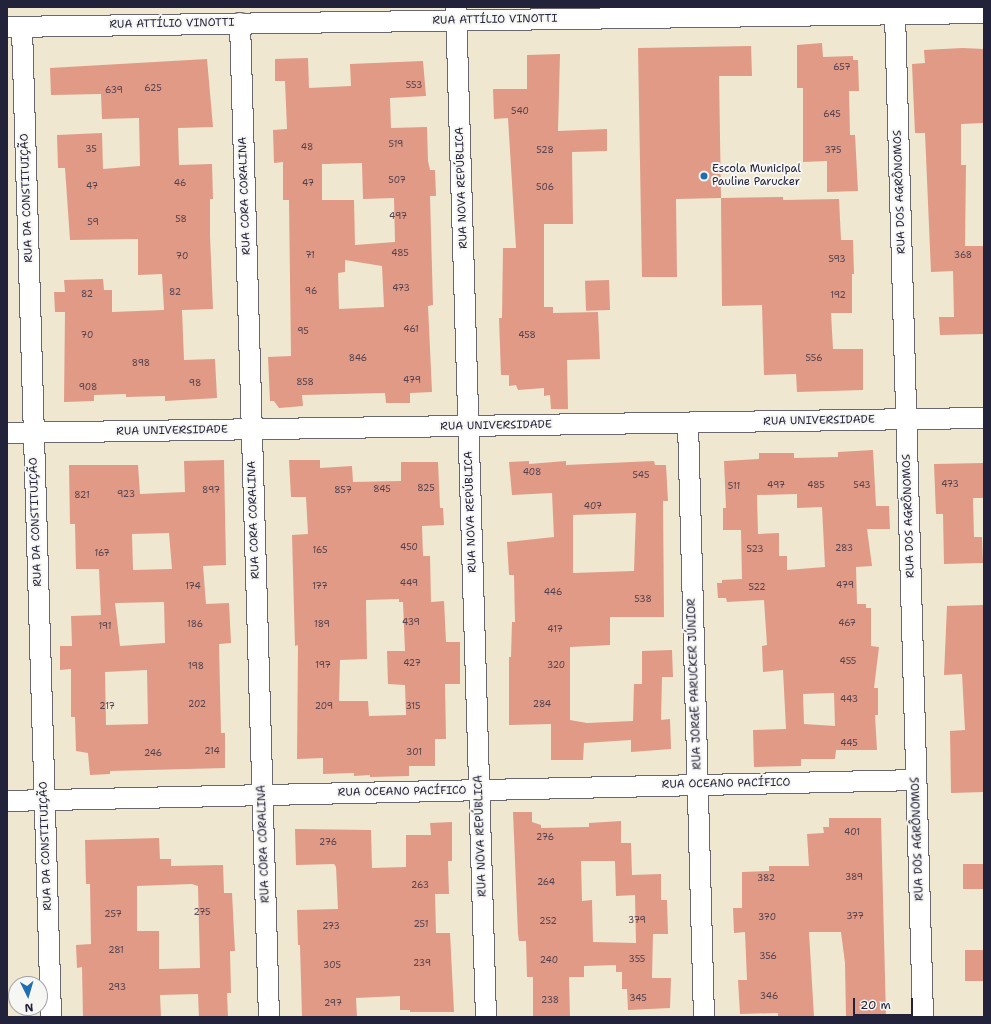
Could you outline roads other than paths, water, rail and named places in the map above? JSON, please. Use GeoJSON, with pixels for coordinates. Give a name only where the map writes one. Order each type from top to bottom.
{"type":"FeatureCollection","features":[{"type":"Feature","properties":{"kind":"street","name":"RUA ATTÍLIO VINOTTI"},"geometry":{"type":"LineString","coordinates":[[14,27],[240,23],[456,14],[984,13]]}},
{"type":"Feature","properties":{"kind":"street","name":"RUA NOVA REPÚBLICA"},"geometry":{"type":"LineString","coordinates":[[456,14],[486,1017]]}},
{"type":"Feature","properties":{"kind":"street","name":"RUA DOS AGRÔNOMOS"},"geometry":{"type":"LineString","coordinates":[[895,14],[923,1017]]}},
{"type":"Feature","properties":{"kind":"street","name":"RUA CORA CORALINA"},"geometry":{"type":"LineString","coordinates":[[240,23],[269,1017]]}},
{"type":"Feature","properties":{"kind":"street","name":"RUA DA CONSTITUIÇÃO"},"geometry":{"type":"LineString","coordinates":[[14,27],[34,433],[51,1017]]}},
{"type":"Feature","properties":{"kind":"street","name":"RUA UNIVERSIDADE"},"geometry":{"type":"LineString","coordinates":[[7,433],[984,418]]}},
{"type":"Feature","properties":{"kind":"street","name":"RUA JORGE PARUCKER JÚNIOR"},"geometry":{"type":"LineString","coordinates":[[688,423],[704,1017]]}},
{"type":"Feature","properties":{"kind":"street","name":"RUA OCEANO PACÍFICO"},"geometry":{"type":"LineString","coordinates":[[7,801],[916,780]]}},
{"type":"Feature","properties":{"kind":"place","name":"Escola Municipal Pauline Parucker"},"geometry":{"type":"Point","coordinates":[704,176]}}]}
